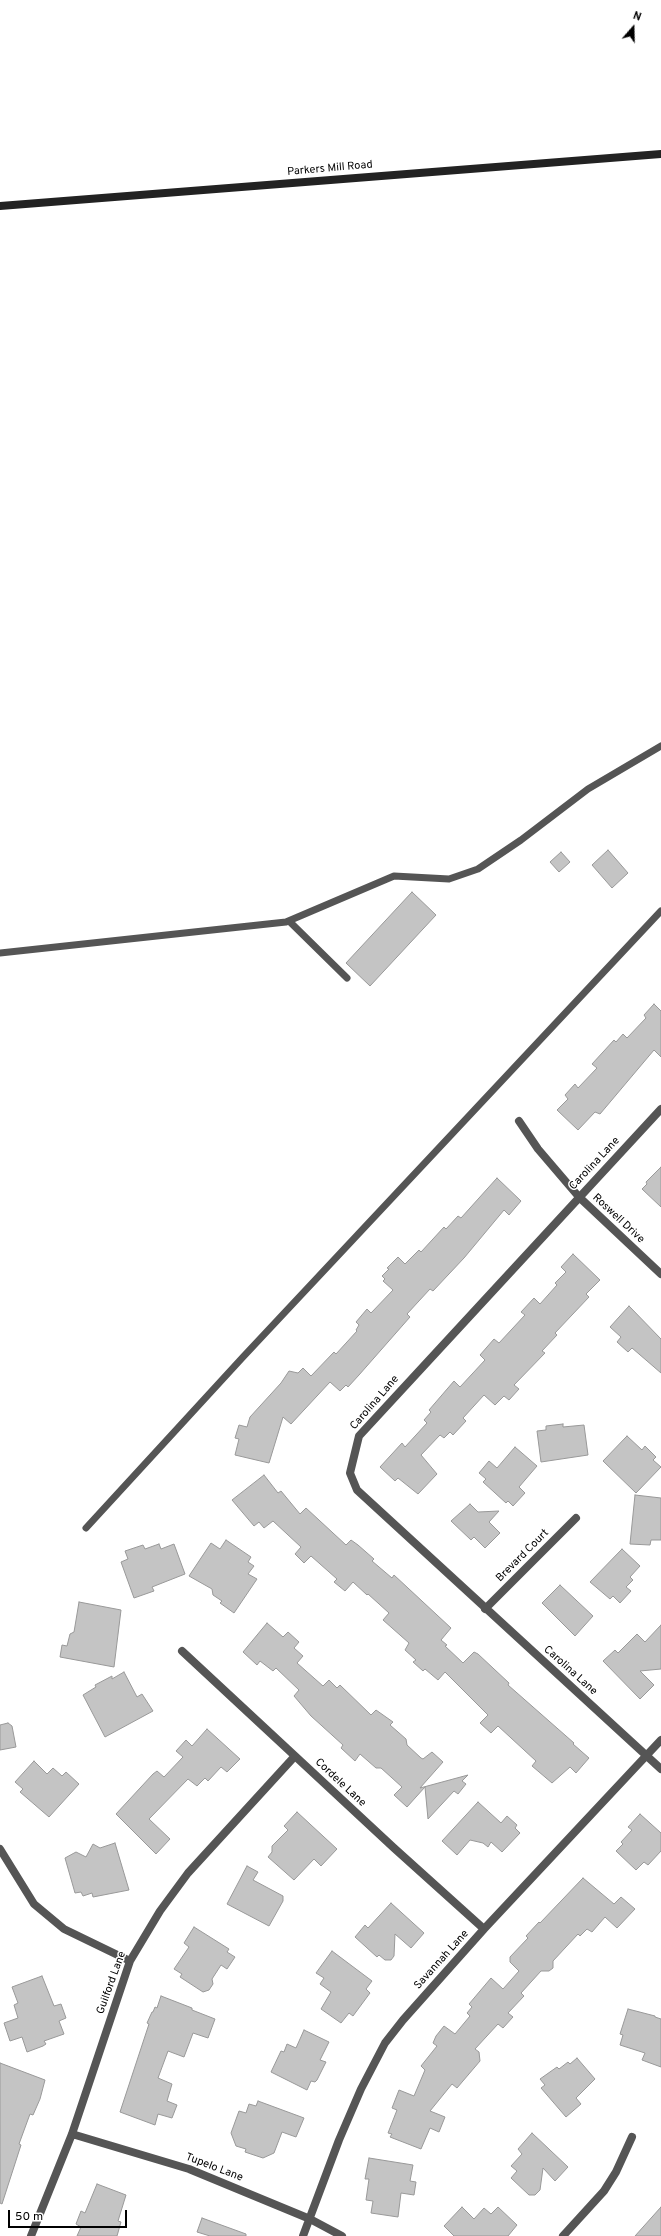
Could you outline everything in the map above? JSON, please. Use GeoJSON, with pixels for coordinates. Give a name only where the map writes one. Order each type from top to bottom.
{"type":"FeatureCollection","features":[{"type":"Feature","properties":{"kind":"main road","name":"Parkers Mill Road"},"geometry":{"type":"LineString","coordinates":[[0,206],[661,154]]}},
{"type":"Feature","properties":{"kind":"street","name":"Carolina Lane"},"geometry":{"type":"LineString","coordinates":[[661,1109],[358,1436],[351,1466],[353,1482],[357,1490],[661,1769]]}},
{"type":"Feature","properties":{"kind":"street","name":"Roswell Drive"},"geometry":{"type":"LineString","coordinates":[[519,1121],[538,1149],[579,1197],[661,1274]]}},
{"type":"Feature","properties":{"kind":"street","name":"Brevard Court"},"geometry":{"type":"LineString","coordinates":[[485,1609],[576,1518]]}},
{"type":"Feature","properties":{"kind":"street","name":"Cordele Lane"},"geometry":{"type":"LineString","coordinates":[[182,1651],[484,1929]]}},
{"type":"Feature","properties":{"kind":"street","name":"Savannah Lane"},"geometry":{"type":"LineString","coordinates":[[303,2236],[352,2111],[386,2043],[403,2020],[484,1929],[661,1740]]}},
{"type":"Feature","properties":{"kind":"street","name":"Guilford Lane"},"geometry":{"type":"LineString","coordinates":[[31,2236],[72,2134],[130,1961],[160,1911],[188,1873],[295,1756]]}},
{"type":"Feature","properties":{"kind":"street"},"geometry":{"type":"LineString","coordinates":[[0,1849],[34,1904],[64,1929],[130,1961]]}},
{"type":"Feature","properties":{"kind":"street","name":"Tupelo Lane"},"geometry":{"type":"LineString","coordinates":[[72,2134],[189,2169],[310,2219],[342,2236]]}},
{"type":"Feature","properties":{"kind":"street"},"geometry":{"type":"LineString","coordinates":[[563,2236],[604,2191],[616,2172],[632,2137]]}},
{"type":"Feature","properties":{"kind":"lane"},"geometry":{"type":"LineString","coordinates":[[0,953],[289,921],[394,876],[449,879],[478,869],[521,840],[588,789],[661,746]]}},
{"type":"Feature","properties":{"kind":"lane"},"geometry":{"type":"LineString","coordinates":[[86,1528],[243,1357],[661,911]]}},
{"type":"Feature","properties":{"kind":"lane"},"geometry":{"type":"LineString","coordinates":[[289,921],[348,978]]}},
{"type":"Feature","properties":{"kind":"building"},"geometry":{"type":"Polygon","coordinates":[[[608,850],[628,873],[612,888],[592,865],[608,850]]]}},
{"type":"Feature","properties":{"kind":"building"},"geometry":{"type":"Polygon","coordinates":[[[561,852],[570,862],[559,872],[550,862],[561,852]]]}},
{"type":"Feature","properties":{"kind":"building"},"geometry":{"type":"Polygon","coordinates":[[[412,892],[436,915],[370,986],[346,963],[412,892]]]}},
{"type":"Feature","properties":{"kind":"building"},"geometry":{"type":"Polygon","coordinates":[[[654,1004],[661,1011],[661,1057],[654,1050],[600,1114],[595,1112],[578,1130],[557,1110],[568,1099],[565,1095],[575,1084],[578,1088],[597,1068],[592,1064],[614,1040],[616,1042],[623,1034],[627,1038],[646,1018],[644,1015],[654,1004]]]}},
{"type":"Feature","properties":{"kind":"building"},"geometry":{"type":"Polygon","coordinates":[[[661,1167],[661,1207],[642,1189],[647,1184],[646,1182],[661,1167]]]}},
{"type":"Feature","properties":{"kind":"building"},"geometry":{"type":"Polygon","coordinates":[[[497,1178],[521,1201],[509,1215],[504,1210],[464,1258],[433,1291],[430,1289],[407,1314],[410,1317],[348,1387],[346,1385],[340,1391],[330,1382],[291,1424],[283,1417],[269,1463],[235,1455],[239,1439],[235,1438],[239,1425],[247,1427],[250,1417],[281,1383],[289,1371],[298,1373],[303,1368],[311,1376],[334,1352],[336,1354],[357,1331],[356,1330],[359,1325],[356,1322],[367,1309],[371,1313],[393,1290],[383,1281],[385,1279],[382,1276],[389,1269],[387,1268],[398,1257],[405,1264],[419,1250],[421,1252],[444,1227],[446,1229],[458,1216],[461,1218],[497,1178]]]}},
{"type":"Feature","properties":{"kind":"building"},"geometry":{"type":"Polygon","coordinates":[[[573,1254],[600,1280],[586,1294],[589,1297],[555,1333],[557,1335],[542,1351],[545,1353],[514,1385],[519,1389],[509,1400],[504,1396],[495,1405],[484,1395],[463,1418],[466,1421],[453,1435],[450,1432],[444,1438],[440,1435],[421,1455],[437,1474],[418,1494],[398,1478],[395,1481],[380,1467],[402,1443],[405,1447],[427,1423],[424,1420],[431,1412],[429,1410],[454,1381],[460,1387],[485,1360],[480,1355],[494,1339],[499,1343],[525,1315],[521,1312],[534,1298],[540,1304],[557,1285],[555,1283],[566,1272],[561,1267],[573,1254]]]}},
{"type":"Feature","properties":{"kind":"building"},"geometry":{"type":"Polygon","coordinates":[[[629,1306],[661,1339],[661,1373],[632,1348],[628,1352],[617,1342],[621,1337],[610,1327],[629,1306]]]}},
{"type":"Feature","properties":{"kind":"building"},"geometry":{"type":"Polygon","coordinates":[[[563,1424],[563,1427],[584,1425],[588,1455],[541,1462],[537,1431],[546,1430],[546,1426],[563,1424]]]}},
{"type":"Feature","properties":{"kind":"building"},"geometry":{"type":"Polygon","coordinates":[[[627,1436],[642,1450],[645,1446],[656,1457],[653,1460],[661,1467],[636,1493],[603,1461],[627,1436]]]}},
{"type":"Feature","properties":{"kind":"building"},"geometry":{"type":"Polygon","coordinates":[[[515,1447],[537,1466],[519,1487],[525,1493],[513,1506],[508,1501],[506,1503],[483,1482],[486,1479],[479,1473],[489,1461],[497,1468],[515,1447]]]}},
{"type":"Feature","properties":{"kind":"building"},"geometry":{"type":"Polygon","coordinates":[[[264,1475],[278,1493],[281,1491],[300,1514],[306,1508],[346,1545],[351,1540],[358,1545],[374,1559],[372,1561],[392,1578],[394,1575],[451,1628],[441,1640],[447,1645],[445,1646],[463,1663],[474,1652],[478,1654],[509,1683],[508,1685],[574,1743],[573,1744],[589,1758],[576,1773],[570,1767],[552,1783],[532,1766],[536,1761],[498,1726],[491,1733],[480,1723],[488,1715],[445,1672],[438,1680],[425,1669],[423,1671],[413,1662],[416,1660],[405,1650],[409,1643],[383,1620],[389,1613],[368,1594],[367,1595],[353,1582],[345,1591],[334,1582],[337,1579],[311,1556],[304,1563],[295,1554],[301,1547],[273,1521],[264,1528],[259,1522],[254,1526],[232,1500],[264,1475]]]}},
{"type":"Feature","properties":{"kind":"building"},"geometry":{"type":"Polygon","coordinates":[[[635,1495],[661,1498],[661,1540],[651,1540],[650,1545],[630,1544],[635,1495]]]}},
{"type":"Feature","properties":{"kind":"building"},"geometry":{"type":"Polygon","coordinates":[[[470,1504],[478,1512],[499,1511],[489,1522],[500,1533],[485,1548],[474,1537],[471,1540],[451,1521],[470,1504]]]}},
{"type":"Feature","properties":{"kind":"building"},"geometry":{"type":"Polygon","coordinates":[[[226,1540],[251,1557],[248,1562],[254,1566],[248,1574],[257,1579],[234,1613],[220,1603],[222,1601],[213,1595],[212,1589],[189,1576],[211,1543],[220,1549],[226,1540]]]}},
{"type":"Feature","properties":{"kind":"building"},"geometry":{"type":"Polygon","coordinates":[[[159,1544],[161,1549],[174,1544],[185,1574],[152,1587],[154,1591],[134,1598],[121,1562],[128,1559],[125,1551],[143,1545],[145,1549],[159,1544]]]}},
{"type":"Feature","properties":{"kind":"building"},"geometry":{"type":"Polygon","coordinates":[[[622,1549],[640,1566],[630,1577],[633,1580],[626,1587],[631,1591],[620,1603],[613,1596],[610,1599],[590,1582],[622,1549]]]}},
{"type":"Feature","properties":{"kind":"building"},"geometry":{"type":"Polygon","coordinates":[[[560,1585],[593,1616],[575,1636],[542,1603],[560,1585]]]}},
{"type":"Feature","properties":{"kind":"building"},"geometry":{"type":"Polygon","coordinates":[[[79,1602],[121,1610],[114,1667],[60,1657],[62,1645],[67,1646],[70,1634],[74,1632],[79,1602]]]}},
{"type":"Feature","properties":{"kind":"building"},"geometry":{"type":"Polygon","coordinates":[[[267,1623],[283,1637],[288,1632],[299,1642],[294,1648],[303,1656],[297,1663],[323,1686],[329,1680],[337,1688],[340,1685],[371,1715],[376,1710],[393,1722],[390,1725],[406,1739],[407,1745],[421,1758],[423,1759],[432,1752],[443,1762],[420,1788],[468,1775],[462,1781],[466,1784],[458,1794],[454,1791],[428,1819],[425,1787],[407,1807],[394,1795],[402,1787],[381,1768],[376,1768],[360,1754],[355,1761],[341,1748],[343,1745],[311,1716],[294,1696],[299,1690],[276,1668],[273,1671],[260,1661],[257,1665],[243,1652],[267,1623]]]}},
{"type":"Feature","properties":{"kind":"building"},"geometry":{"type":"Polygon","coordinates":[[[661,1625],[661,1669],[640,1671],[654,1685],[640,1699],[603,1661],[615,1650],[618,1653],[637,1634],[645,1642],[661,1625]]]}},
{"type":"Feature","properties":{"kind":"building"},"geometry":{"type":"Polygon","coordinates":[[[124,1672],[137,1697],[142,1694],[153,1711],[105,1737],[83,1695],[96,1687],[95,1685],[112,1676],[112,1679],[124,1672]]]}},
{"type":"Feature","properties":{"kind":"building"},"geometry":{"type":"Polygon","coordinates":[[[8,1723],[12,1726],[16,1747],[0,1750],[0,1725],[8,1723]]]}},
{"type":"Feature","properties":{"kind":"building"},"geometry":{"type":"Polygon","coordinates":[[[207,1729],[240,1759],[227,1772],[221,1767],[208,1781],[205,1778],[197,1786],[188,1779],[149,1819],[170,1839],[156,1854],[116,1814],[153,1774],[157,1771],[164,1777],[183,1757],[176,1751],[186,1740],[192,1746],[207,1729]]]}},
{"type":"Feature","properties":{"kind":"building"},"geometry":{"type":"Polygon","coordinates":[[[34,1761],[47,1774],[53,1768],[62,1776],[66,1772],[79,1784],[49,1817],[20,1792],[23,1789],[15,1782],[34,1761]]]}},
{"type":"Feature","properties":{"kind":"building"},"geometry":{"type":"Polygon","coordinates":[[[478,1802],[501,1823],[507,1816],[517,1825],[515,1828],[520,1833],[502,1852],[491,1842],[488,1847],[483,1843],[470,1840],[457,1855],[442,1841],[478,1802]]]}},
{"type":"Feature","properties":{"kind":"building"},"geometry":{"type":"Polygon","coordinates":[[[297,1812],[337,1849],[321,1866],[314,1859],[294,1880],[268,1857],[272,1852],[272,1846],[288,1830],[284,1826],[297,1812]]]}},
{"type":"Feature","properties":{"kind":"building"},"geometry":{"type":"Polygon","coordinates":[[[640,1814],[661,1833],[661,1851],[648,1865],[644,1862],[636,1870],[616,1851],[623,1844],[621,1842],[632,1830],[628,1827],[640,1814]]]}},
{"type":"Feature","properties":{"kind":"building"},"geometry":{"type":"Polygon","coordinates":[[[115,1843],[129,1890],[93,1897],[92,1893],[83,1896],[81,1892],[75,1893],[65,1858],[76,1852],[86,1857],[93,1844],[100,1848],[115,1843]]]}},
{"type":"Feature","properties":{"kind":"building"},"geometry":{"type":"Polygon","coordinates":[[[247,1866],[258,1872],[253,1880],[283,1896],[283,1901],[269,1926],[227,1904],[247,1866]]]}},
{"type":"Feature","properties":{"kind":"building"},"geometry":{"type":"Polygon","coordinates":[[[583,1878],[614,1904],[621,1897],[635,1909],[617,1928],[605,1917],[592,1932],[587,1929],[580,1936],[578,1934],[553,1961],[553,1968],[549,1971],[541,1971],[521,1993],[524,1996],[508,2013],[513,2017],[503,2028],[498,2024],[475,2049],[479,2052],[480,2061],[457,2088],[452,2084],[430,2111],[445,2117],[439,2132],[430,2128],[421,2149],[390,2137],[392,2134],[388,2133],[397,2110],[392,2108],[399,2090],[414,2096],[425,2070],[421,2066],[437,2046],[433,2043],[436,2036],[444,2026],[455,2034],[470,2016],[467,2013],[472,2007],[469,2004],[491,1978],[503,1989],[519,1971],[510,1962],[510,1957],[528,1938],[526,1936],[583,1878]]]}},
{"type":"Feature","properties":{"kind":"building"},"geometry":{"type":"Polygon","coordinates":[[[391,1903],[424,1933],[411,1948],[395,1934],[394,1956],[391,1960],[385,1960],[379,1955],[377,1957],[355,1937],[365,1925],[368,1928],[391,1903]]]}},
{"type":"Feature","properties":{"kind":"building"},"geometry":{"type":"Polygon","coordinates":[[[194,1927],[229,1949],[227,1952],[235,1957],[227,1969],[221,1965],[212,1979],[213,1984],[209,1990],[203,1992],[180,1977],[182,1974],[174,1969],[189,1947],[184,1943],[194,1927]]]}},
{"type":"Feature","properties":{"kind":"building"},"geometry":{"type":"Polygon","coordinates":[[[332,1951],[372,1981],[366,1989],[370,1993],[353,2016],[349,2013],[341,2023],[321,2009],[331,1992],[320,1984],[324,1978],[316,1973],[332,1951]]]}},
{"type":"Feature","properties":{"kind":"building"},"geometry":{"type":"Polygon","coordinates":[[[42,1976],[54,2006],[61,2004],[66,2018],[59,2021],[64,2034],[44,2041],[46,2044],[43,2046],[27,2052],[22,2037],[10,2041],[4,2023],[18,2018],[14,2005],[18,2003],[12,1987],[42,1976]]]}},
{"type":"Feature","properties":{"kind":"building"},"geometry":{"type":"Polygon","coordinates":[[[161,1996],[215,2019],[208,2038],[193,2033],[184,2057],[168,2051],[158,2078],[172,2084],[167,2101],[177,2105],[172,2118],[158,2114],[155,2125],[120,2112],[149,2024],[147,2023],[155,2007],[157,2008],[161,1996]]]}},
{"type":"Feature","properties":{"kind":"building"},"geometry":{"type":"Polygon","coordinates":[[[628,2009],[661,2019],[661,2067],[642,2060],[645,2053],[620,2045],[623,2035],[620,2034],[628,2009]]]}},
{"type":"Feature","properties":{"kind":"building"},"geometry":{"type":"Polygon","coordinates":[[[304,2030],[329,2042],[320,2060],[326,2062],[317,2080],[315,2082],[311,2081],[307,2090],[271,2072],[281,2051],[284,2052],[287,2044],[296,2048],[304,2030]]]}},
{"type":"Feature","properties":{"kind":"building"},"geometry":{"type":"Polygon","coordinates":[[[577,2058],[595,2079],[576,2098],[581,2104],[566,2117],[541,2088],[545,2085],[540,2079],[557,2067],[559,2069],[568,2062],[570,2064],[577,2058]]]}},
{"type":"Feature","properties":{"kind":"building"},"geometry":{"type":"Polygon","coordinates":[[[0,2063],[45,2080],[40,2099],[33,2115],[30,2114],[19,2144],[21,2145],[2,2204],[0,2203],[0,2063]]]}},
{"type":"Feature","properties":{"kind":"building"},"geometry":{"type":"Polygon","coordinates":[[[258,2101],[304,2118],[296,2137],[282,2132],[274,2153],[263,2158],[245,2152],[246,2149],[236,2146],[231,2133],[239,2111],[246,2113],[249,2104],[256,2106],[258,2101]]]}},
{"type":"Feature","properties":{"kind":"building"},"geometry":{"type":"Polygon","coordinates":[[[532,2133],[568,2167],[555,2181],[543,2168],[540,2190],[535,2195],[529,2195],[511,2178],[517,2171],[511,2166],[522,2154],[518,2149],[532,2133]]]}},
{"type":"Feature","properties":{"kind":"building"},"geometry":{"type":"Polygon","coordinates":[[[369,2158],[413,2165],[410,2181],[416,2182],[414,2195],[401,2193],[398,2217],[371,2213],[373,2201],[366,2200],[369,2179],[365,2179],[369,2158]]]}},
{"type":"Feature","properties":{"kind":"building"},"geometry":{"type":"Polygon","coordinates":[[[97,2184],[126,2195],[118,2221],[121,2222],[117,2236],[77,2236],[81,2227],[76,2224],[81,2211],[85,2213],[97,2184]]]}},
{"type":"Feature","properties":{"kind":"building"},"geometry":{"type":"Polygon","coordinates":[[[462,2207],[474,2219],[484,2208],[491,2214],[498,2207],[517,2225],[508,2236],[454,2236],[444,2226],[462,2207]]]}},
{"type":"Feature","properties":{"kind":"building"},"geometry":{"type":"Polygon","coordinates":[[[661,2207],[661,2236],[635,2236],[661,2207]]]}},
{"type":"Feature","properties":{"kind":"building"},"geometry":{"type":"Polygon","coordinates":[[[202,2218],[246,2234],[246,2236],[210,2236],[197,2232],[202,2218]]]}}]}
